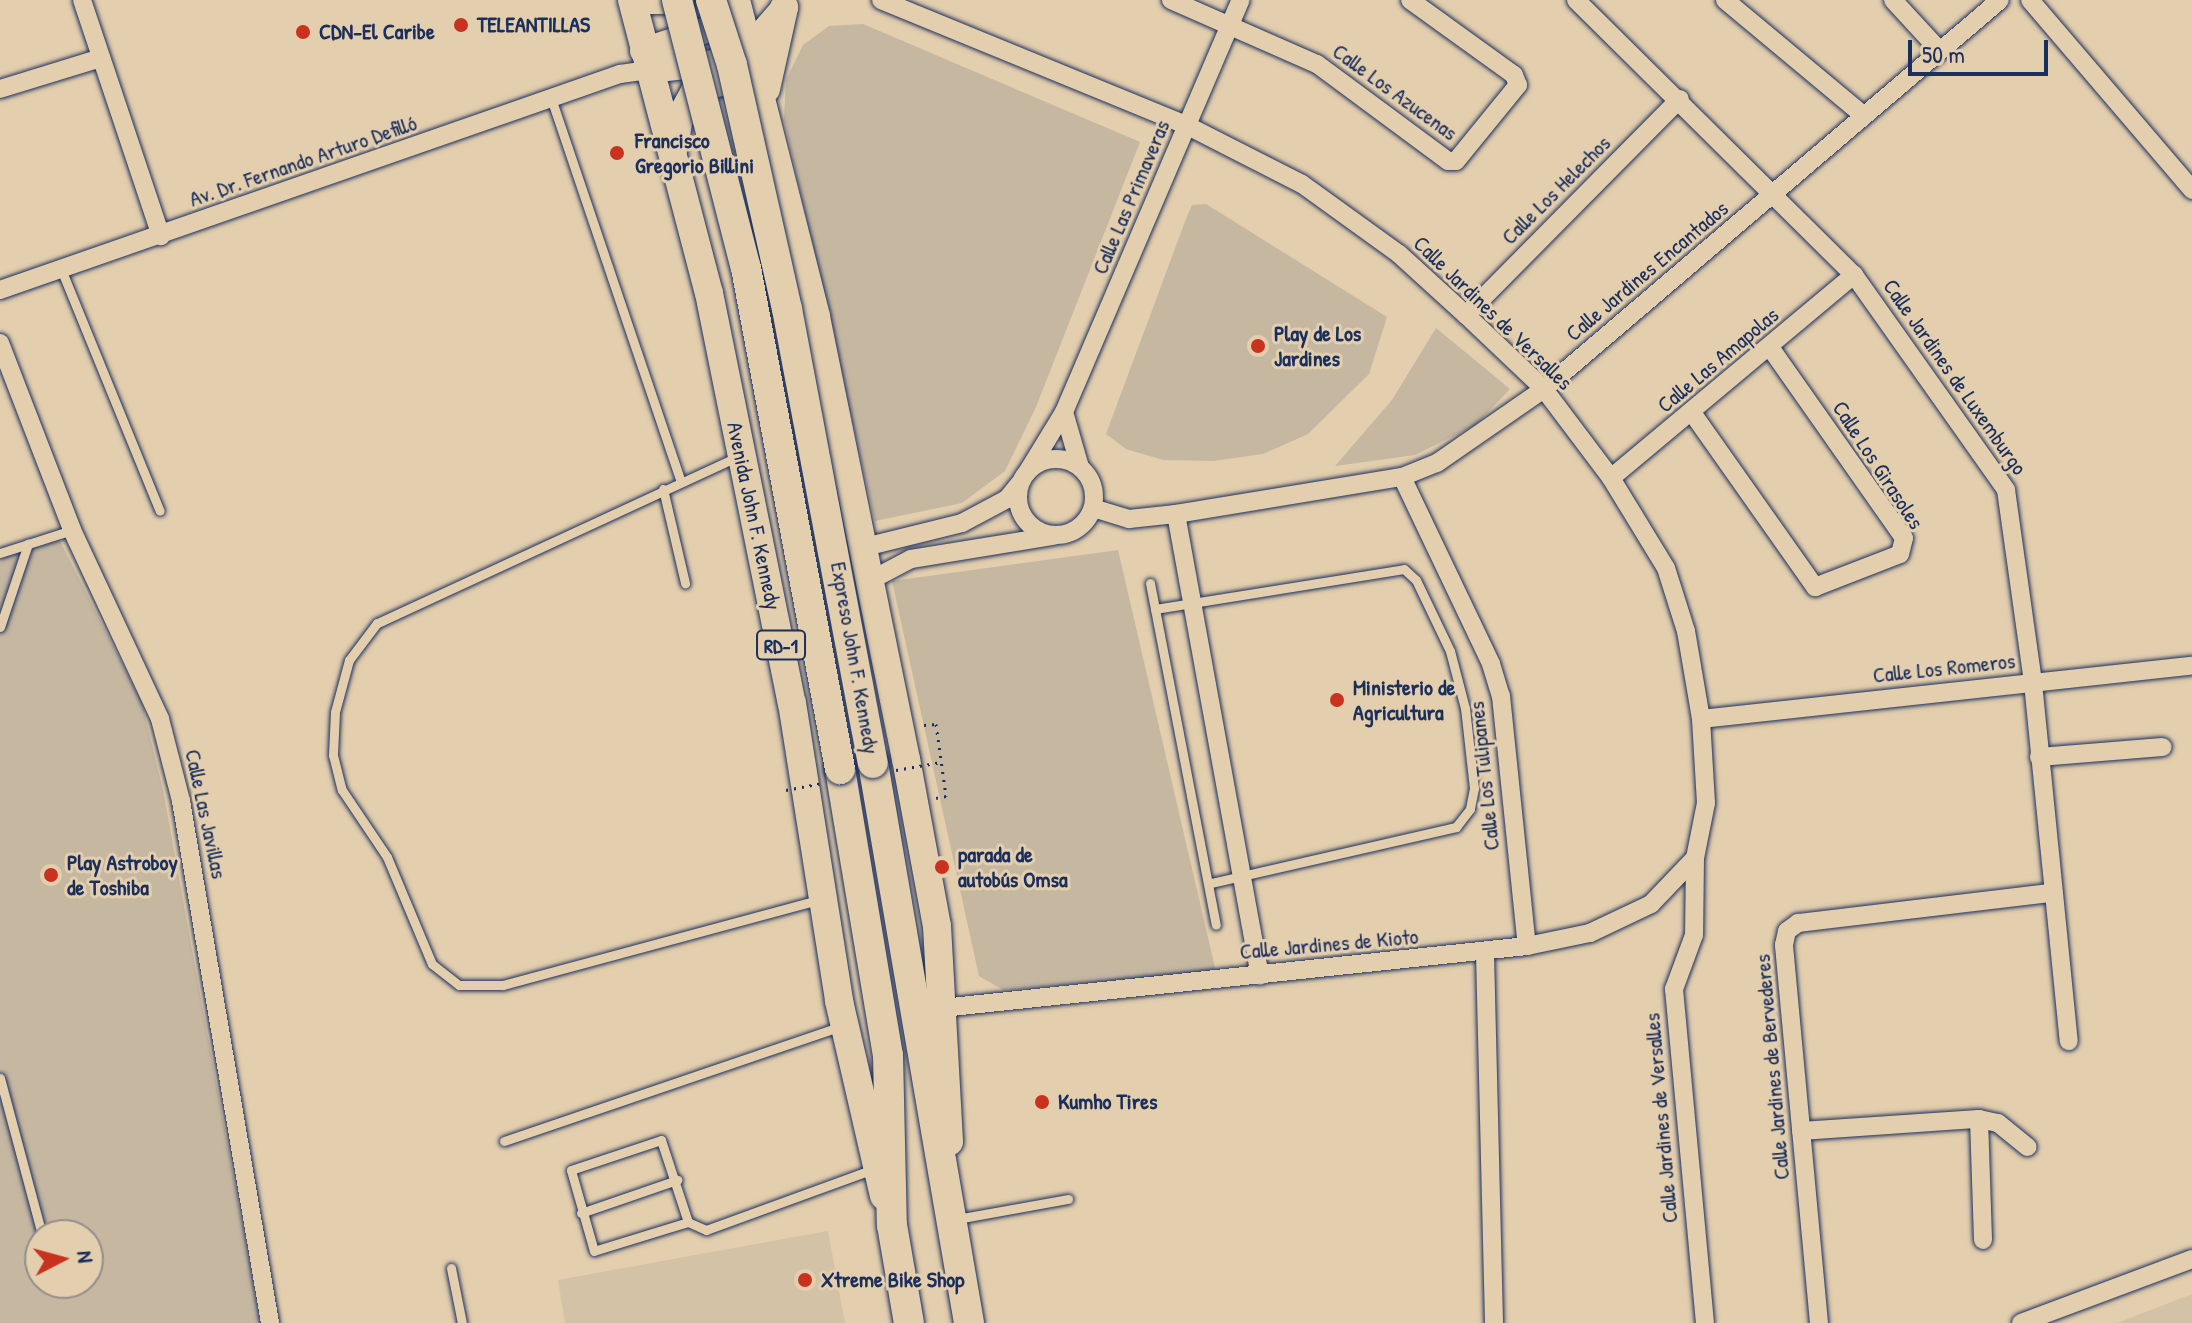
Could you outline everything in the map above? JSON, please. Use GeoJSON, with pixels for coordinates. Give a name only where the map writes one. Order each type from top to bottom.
{"type":"FeatureCollection","features":[{"type":"Feature","properties":{"kind":"highway","name":"Expreso John F. Kennedy"},"geometry":{"type":"LineString","coordinates":[[678,0],[713,124],[746,268],[840,769],[888,1055],[892,1225],[909,1323]]}},
{"type":"Feature","properties":{"kind":"highway","name":"Expreso John F. Kennedy"},"geometry":{"type":"LineString","coordinates":[[731,1],[732,65],[787,309],[873,763],[954,1219],[969,1323]]}},
{"type":"Feature","properties":{"kind":"main road","name":"Avenida John F. Kennedy"},"geometry":{"type":"LineString","coordinates":[[632,0],[709,293],[792,703],[845,1025],[892,1225]]}},
{"type":"Feature","properties":{"kind":"main road"},"geometry":{"type":"LineString","coordinates":[[650,0],[678,0]]}},
{"type":"Feature","properties":{"kind":"main road"},"geometry":{"type":"LineString","coordinates":[[646,60],[715,27],[731,1]]}},
{"type":"Feature","properties":{"kind":"main road"},"geometry":{"type":"LineString","coordinates":[[731,1],[751,46],[865,547],[937,926],[954,1219]]}},
{"type":"Feature","properties":{"kind":"main road"},"geometry":{"type":"LineString","coordinates":[[646,60],[721,62],[751,46],[786,4]]}},
{"type":"Feature","properties":{"kind":"main road"},"geometry":{"type":"LineString","coordinates":[[766,108],[786,4]]}},
{"type":"Feature","properties":{"kind":"main road"},"geometry":{"type":"LineString","coordinates":[[672,151],[685,103],[707,85],[742,87],[766,108]]}},
{"type":"Feature","properties":{"kind":"street"},"geometry":{"type":"LineString","coordinates":[[82,0],[161,236]]}},
{"type":"Feature","properties":{"kind":"street","name":"Calle Jardines de Versalles"},"geometry":{"type":"LineString","coordinates":[[881,0],[1188,126],[1302,184],[1399,254],[1544,389],[1611,478],[1666,568],[1686,631],[1701,719],[1706,803],[1695,858],[1694,935],[1674,989],[1705,1323]]}},
{"type":"Feature","properties":{"kind":"street","name":"Calle Los Azucenas"},"geometry":{"type":"LineString","coordinates":[[1171,0],[1317,64],[1448,161],[1465,154],[1518,85],[1514,75],[1410,0]]}},
{"type":"Feature","properties":{"kind":"street","name":"Calle Las Primaveras"},"geometry":{"type":"LineString","coordinates":[[865,547],[962,523],[1007,499],[1024,476],[1064,412],[1241,0]]}},
{"type":"Feature","properties":{"kind":"street","name":"Calle Jardines de Luxemburgo"},"geometry":{"type":"LineString","coordinates":[[1576,0],[1680,99],[1854,275],[2006,490],[2033,683],[2051,893],[2069,1041]]}},
{"type":"Feature","properties":{"kind":"street"},"geometry":{"type":"LineString","coordinates":[[1725,0],[1863,115]]}},
{"type":"Feature","properties":{"kind":"street"},"geometry":{"type":"LineString","coordinates":[[1893,0],[1939,50]]}},
{"type":"Feature","properties":{"kind":"street","name":"Calle Jardines Encantados"},"geometry":{"type":"LineString","coordinates":[[1093,508],[1129,519],[1402,477],[1487,433],[1544,389],[2000,0]]}},
{"type":"Feature","properties":{"kind":"street"},"geometry":{"type":"LineString","coordinates":[[2030,0],[2192,190]]}},
{"type":"Feature","properties":{"kind":"street"},"geometry":{"type":"LineString","coordinates":[[0,89],[101,58]]}},
{"type":"Feature","properties":{"kind":"street","name":"Av. Dr. Fernando Arturo Defilló"},"geometry":{"type":"LineString","coordinates":[[0,290],[552,101],[620,74],[646,60]]}},
{"type":"Feature","properties":{"kind":"street","name":"Calle Los Helechos"},"geometry":{"type":"LineString","coordinates":[[1466,315],[1680,99]]}},
{"type":"Feature","properties":{"kind":"street","name":"Calle Las Amapolas"},"geometry":{"type":"LineString","coordinates":[[1611,478],[1771,349],[1854,275]]}},
{"type":"Feature","properties":{"kind":"street","name":"Calle Las Javillas"},"geometry":{"type":"LineString","coordinates":[[0,343],[72,530],[152,695],[181,801],[270,1323]]}},
{"type":"Feature","properties":{"kind":"street","name":"Calle Los Girasoles"},"geometry":{"type":"LineString","coordinates":[[1693,414],[1815,587],[1900,554],[1904,538],[1771,349]]}},
{"type":"Feature","properties":{"kind":"street"},"geometry":{"type":"LineString","coordinates":[[871,580],[911,559],[1060,535],[1080,527],[1093,508],[1092,485],[1080,467],[1064,412]]}},
{"type":"Feature","properties":{"kind":"street"},"geometry":{"type":"LineString","coordinates":[[1060,535],[1047,534],[1025,519],[1018,494],[1024,476],[1059,458],[1080,467]]}},
{"type":"Feature","properties":{"kind":"street","name":"Calle Los Tulipanes"},"geometry":{"type":"LineString","coordinates":[[1402,477],[1491,664],[1501,696],[1527,946]]}},
{"type":"Feature","properties":{"kind":"street"},"geometry":{"type":"LineString","coordinates":[[1176,514],[1260,975]]}},
{"type":"Feature","properties":{"kind":"street","name":"Calle Los Romeros"},"geometry":{"type":"LineString","coordinates":[[1701,719],[2192,666]]}},
{"type":"Feature","properties":{"kind":"street"},"geometry":{"type":"LineString","coordinates":[[2039,757],[2163,747]]}},
{"type":"Feature","properties":{"kind":"street","name":"Calle Jardines de Kioto"},"geometry":{"type":"LineString","coordinates":[[942,1008],[1485,954],[1527,946],[1590,933],[1651,904],[1695,858]]}},
{"type":"Feature","properties":{"kind":"street","name":"Calle Jardines de Bervederes"},"geometry":{"type":"LineString","coordinates":[[1819,1323],[1787,931],[1798,923],[2051,893]]}},
{"type":"Feature","properties":{"kind":"street"},"geometry":{"type":"LineString","coordinates":[[1485,954],[1494,1323]]}},
{"type":"Feature","properties":{"kind":"street"},"geometry":{"type":"LineString","coordinates":[[1801,1131],[1979,1119],[1998,1123],[2028,1147]]}},
{"type":"Feature","properties":{"kind":"street"},"geometry":{"type":"LineString","coordinates":[[1979,1119],[1983,1240]]}},
{"type":"Feature","properties":{"kind":"street"},"geometry":{"type":"LineString","coordinates":[[2021,1323],[2192,1259]]}},
{"type":"Feature","properties":{"kind":"lane"},"geometry":{"type":"LineString","coordinates":[[552,101],[681,482]]}},
{"type":"Feature","properties":{"kind":"lane"},"geometry":{"type":"LineString","coordinates":[[61,269],[160,511]]}},
{"type":"Feature","properties":{"kind":"lane"},"geometry":{"type":"LineString","coordinates":[[741,455],[377,623],[349,660],[335,712],[333,755],[342,790],[387,857],[432,964],[459,985],[503,985],[825,898]]}},
{"type":"Feature","properties":{"kind":"lane"},"geometry":{"type":"LineString","coordinates":[[663,489],[685,583]]}},
{"type":"Feature","properties":{"kind":"lane"},"geometry":{"type":"LineString","coordinates":[[0,553],[72,530]]}},
{"type":"Feature","properties":{"kind":"lane"},"geometry":{"type":"LineString","coordinates":[[0,627],[14,595],[28,544]]}},
{"type":"Feature","properties":{"kind":"lane"},"geometry":{"type":"LineString","coordinates":[[1155,609],[1191,600],[1404,569],[1416,580],[1450,651],[1465,708],[1474,788],[1470,809],[1456,827],[1208,884]]}},
{"type":"Feature","properties":{"kind":"lane"},"geometry":{"type":"LineString","coordinates":[[1150,583],[1216,925]]}},
{"type":"Feature","properties":{"kind":"lane"},"geometry":{"type":"LineString","coordinates":[[0,599],[14,595]]}},
{"type":"Feature","properties":{"kind":"lane"},"geometry":{"type":"LineString","coordinates":[[504,1141],[845,1025]]}},
{"type":"Feature","properties":{"kind":"lane"},"geometry":{"type":"LineString","coordinates":[[0,1078],[38,1219]]}},
{"type":"Feature","properties":{"kind":"lane"},"geometry":{"type":"LineString","coordinates":[[688,1222],[677,1180],[661,1140],[576,1167],[570,1176],[594,1251],[688,1222],[706,1230],[877,1168]]}},
{"type":"Feature","properties":{"kind":"lane"},"geometry":{"type":"LineString","coordinates":[[581,1213],[677,1180]]}},
{"type":"Feature","properties":{"kind":"lane"},"geometry":{"type":"LineString","coordinates":[[954,1219],[1068,1199]]}},
{"type":"Feature","properties":{"kind":"lane"},"geometry":{"type":"LineString","coordinates":[[451,1268],[462,1323]]}},
{"type":"Feature","properties":{"kind":"path"},"geometry":{"type":"LineString","coordinates":[[936,724],[946,796]]}},
{"type":"Feature","properties":{"kind":"shaded area"},"geometry":{"type":"Polygon","coordinates":[[[863,24],[1140,142],[1036,407],[1005,471],[962,503],[875,521],[784,119],[786,80],[803,45],[829,26],[863,24]]]}},
{"type":"Feature","properties":{"kind":"shaded area","name":"Play de Los Jardines"},"geometry":{"type":"Polygon","coordinates":[[[1206,204],[1387,317],[1369,374],[1308,434],[1263,454],[1213,461],[1163,460],[1126,449],[1106,434],[1192,205],[1206,204]]]}},
{"type":"Feature","properties":{"kind":"shaded area"},"geometry":{"type":"Polygon","coordinates":[[[1436,328],[1510,389],[1476,425],[1415,455],[1335,466],[1392,400],[1436,328]]]}},
{"type":"Feature","properties":{"kind":"shaded area"},"geometry":{"type":"Polygon","coordinates":[[[58,537],[142,703],[163,790],[260,1323],[0,1323],[0,553],[58,537]]]}},
{"type":"Feature","properties":{"kind":"shaded area"},"geometry":{"type":"Polygon","coordinates":[[[1118,550],[1216,972],[1003,990],[979,976],[892,581],[1118,550]]]}},
{"type":"Feature","properties":{"kind":"shaded area"},"geometry":{"type":"Polygon","coordinates":[[[828,1231],[845,1323],[565,1323],[558,1280],[828,1231]]]}},
{"type":"Feature","properties":{"kind":"shaded area"},"geometry":{"type":"Polygon","coordinates":[[[2192,1294],[2192,1323],[2117,1323],[2192,1294]]]}},
{"type":"Feature","properties":{"kind":"place","name":"TELEANTILLAS"},"geometry":{"type":"Point","coordinates":[461,25]}},
{"type":"Feature","properties":{"kind":"place","name":"CDN-El Caribe"},"geometry":{"type":"Point","coordinates":[303,32]}},
{"type":"Feature","properties":{"kind":"place","name":"Francisco Gregorio Billini"},"geometry":{"type":"Point","coordinates":[617,153]}},
{"type":"Feature","properties":{"kind":"place","name":"Play de Los Jardines"},"geometry":{"type":"Point","coordinates":[1258,346]}},
{"type":"Feature","properties":{"kind":"place","name":"Ministerio de Agricultura"},"geometry":{"type":"Point","coordinates":[1337,700]}},
{"type":"Feature","properties":{"kind":"place","name":"parada de autobús Omsa"},"geometry":{"type":"Point","coordinates":[942,867]}},
{"type":"Feature","properties":{"kind":"place","name":"Play Astroboy de Toshiba"},"geometry":{"type":"Point","coordinates":[51,875]}},
{"type":"Feature","properties":{"kind":"place","name":"Kumho Tires"},"geometry":{"type":"Point","coordinates":[1042,1102]}},
{"type":"Feature","properties":{"kind":"place","name":"Xtreme Bike Shop"},"geometry":{"type":"Point","coordinates":[805,1280]}}]}
